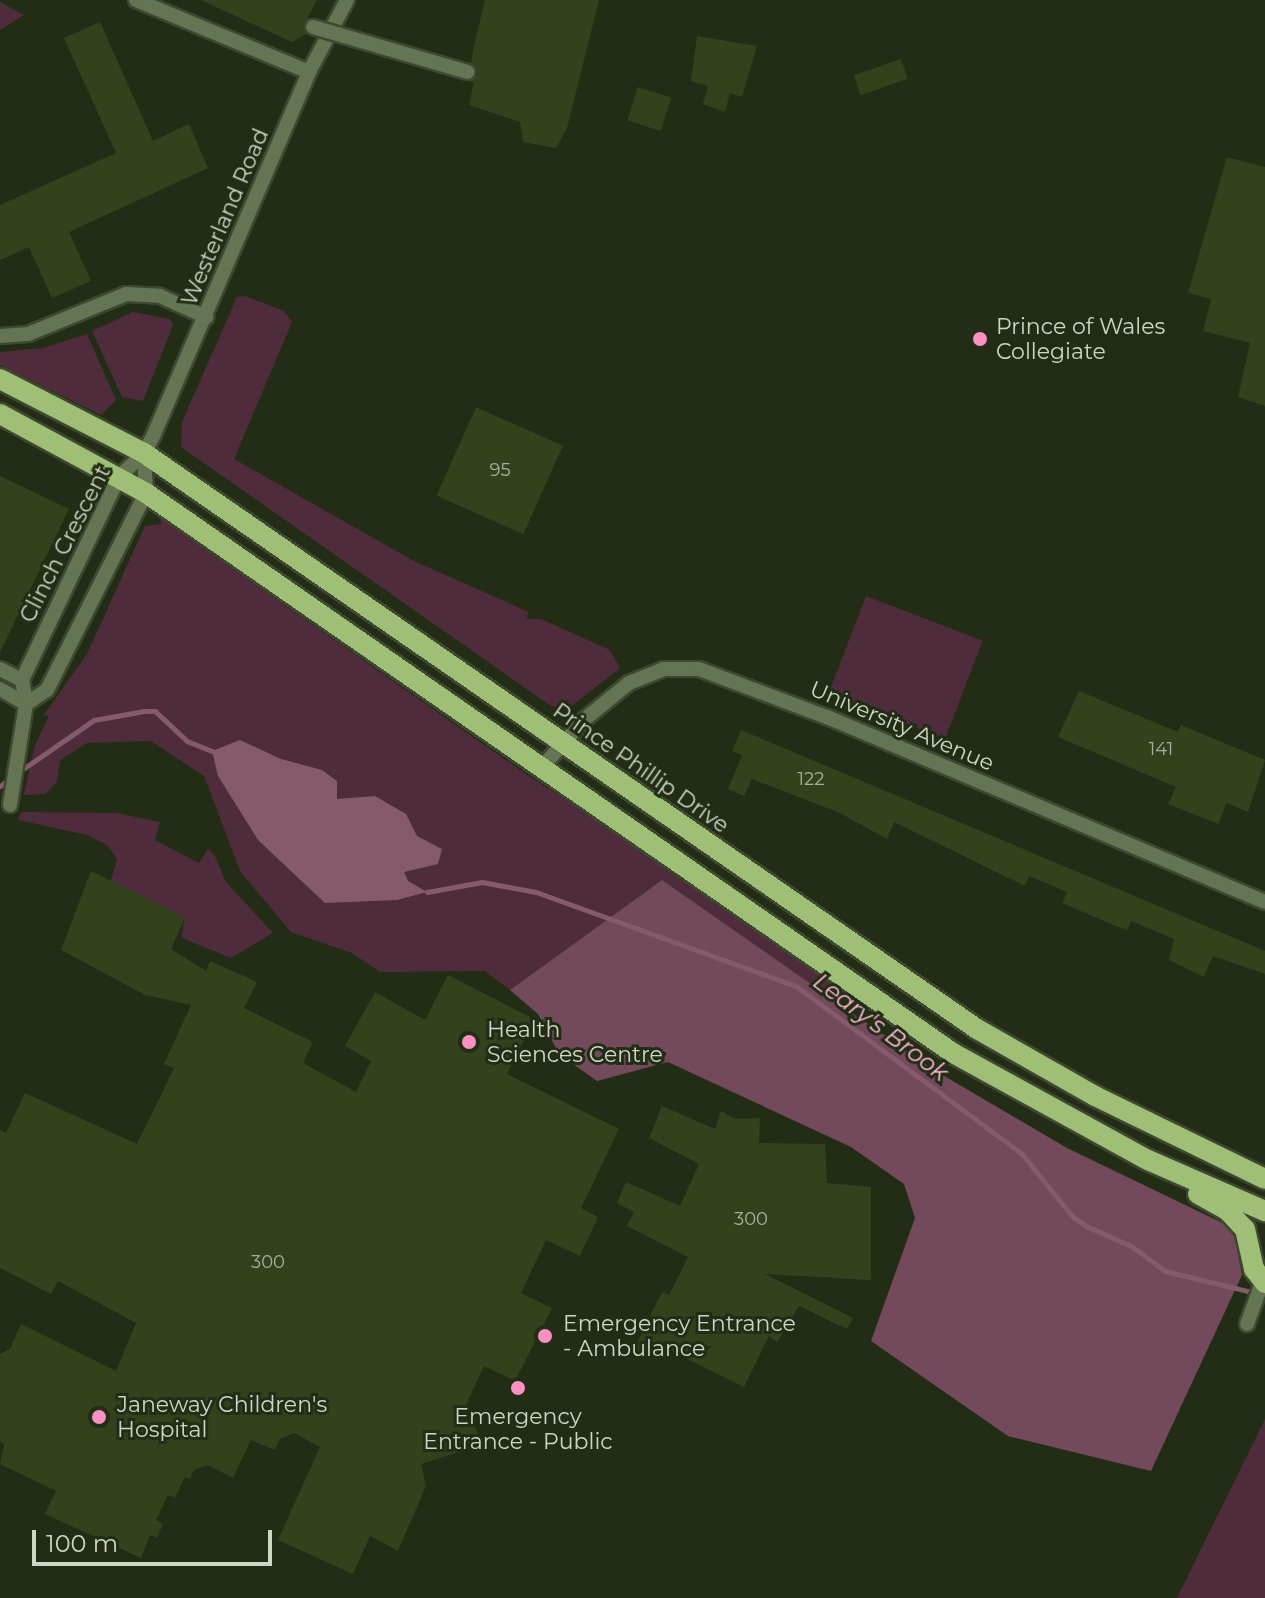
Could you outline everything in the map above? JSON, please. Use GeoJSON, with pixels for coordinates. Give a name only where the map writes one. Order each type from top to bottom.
{"type":"FeatureCollection","features":[{"type":"Feature","properties":{"kind":"main road","name":"Prince Phillip Drive"},"geometry":{"type":"LineString","coordinates":[[0,379],[144,453],[354,595],[561,744],[977,1029],[1095,1096],[1265,1179]]}},
{"type":"Feature","properties":{"kind":"main road"},"geometry":{"type":"LineString","coordinates":[[0,414],[146,493],[953,1053],[1183,1177],[1265,1211]]}},
{"type":"Feature","properties":{"kind":"main road"},"geometry":{"type":"LineString","coordinates":[[1183,1177],[1245,1229],[1254,1269],[1264,1280]]}},
{"type":"Feature","properties":{"kind":"street"},"geometry":{"type":"LineString","coordinates":[[136,0],[309,72]]}},
{"type":"Feature","properties":{"kind":"street","name":"Westerland Road"},"geometry":{"type":"LineString","coordinates":[[144,453],[206,317],[309,72],[347,0]]}},
{"type":"Feature","properties":{"kind":"street"},"geometry":{"type":"LineString","coordinates":[[313,27],[468,72]]}},
{"type":"Feature","properties":{"kind":"street"},"geometry":{"type":"LineString","coordinates":[[0,336],[28,334],[126,294],[160,296],[206,317]]}},
{"type":"Feature","properties":{"kind":"street","name":"Clinch Crescent"},"geometry":{"type":"LineString","coordinates":[[22,680],[119,477],[144,453]]}},
{"type":"Feature","properties":{"kind":"street","name":"Clinch Crescent"},"geometry":{"type":"LineString","coordinates":[[26,704],[47,690],[146,493],[144,453]]}},
{"type":"Feature","properties":{"kind":"street"},"geometry":{"type":"LineString","coordinates":[[0,669],[22,680],[26,704],[10,805]]}},
{"type":"Feature","properties":{"kind":"street","name":"University Avenue"},"geometry":{"type":"LineString","coordinates":[[543,766],[561,744],[629,683],[663,669],[699,669],[827,717],[1265,902]]}},
{"type":"Feature","properties":{"kind":"street"},"geometry":{"type":"LineString","coordinates":[[0,689],[26,704]]}},
{"type":"Feature","properties":{"kind":"street"},"geometry":{"type":"LineString","coordinates":[[1247,1324],[1264,1280]]}},
{"type":"Feature","properties":{"kind":"shaded area"},"geometry":{"type":"Polygon","coordinates":[[[0,2],[24,15],[0,30],[0,2]]]}},
{"type":"Feature","properties":{"kind":"shaded area"},"geometry":{"type":"Polygon","coordinates":[[[245,296],[284,311],[292,322],[234,459],[414,561],[529,612],[526,619],[541,619],[610,650],[620,668],[569,708],[551,706],[181,447],[182,422],[237,297],[245,296]]]}},
{"type":"Feature","properties":{"kind":"shaded area"},"geometry":{"type":"Polygon","coordinates":[[[133,312],[169,319],[173,325],[143,401],[122,397],[92,331],[133,312]]]}},
{"type":"Feature","properties":{"kind":"shaded area"},"geometry":{"type":"Polygon","coordinates":[[[87,334],[116,400],[101,415],[0,365],[0,352],[43,348],[87,334]]]}},
{"type":"Feature","properties":{"kind":"shaded area"},"geometry":{"type":"Polygon","coordinates":[[[160,518],[523,772],[699,887],[839,988],[817,991],[662,880],[510,990],[485,971],[380,972],[352,953],[291,932],[240,871],[204,776],[151,741],[87,743],[60,760],[57,782],[45,794],[24,795],[34,748],[49,715],[43,716],[87,654],[145,526],[161,524],[160,518]]]}},
{"type":"Feature","properties":{"kind":"shaded area"},"geometry":{"type":"Polygon","coordinates":[[[866,596],[983,641],[945,739],[828,694],[866,596]]]}},
{"type":"Feature","properties":{"kind":"shaded area"},"geometry":{"type":"Polygon","coordinates":[[[240,740],[281,759],[322,770],[337,781],[337,799],[375,796],[406,814],[417,836],[442,849],[438,864],[404,872],[408,881],[427,892],[397,900],[325,903],[258,840],[218,776],[212,751],[240,740]]]}},
{"type":"Feature","properties":{"kind":"shaded area"},"geometry":{"type":"Polygon","coordinates":[[[21,812],[117,813],[160,822],[155,840],[199,863],[208,849],[214,854],[226,882],[273,933],[231,958],[182,938],[184,917],[111,881],[117,859],[107,845],[87,835],[18,820],[21,812]]]}},
{"type":"Feature","properties":{"kind":"shaded area"},"geometry":{"type":"Polygon","coordinates":[[[662,880],[934,1070],[1067,1148],[1233,1228],[1242,1275],[1151,1471],[1008,1436],[871,1341],[915,1218],[904,1184],[851,1147],[668,1062],[597,1081],[559,1054],[538,1014],[510,990],[662,880]]]}},
{"type":"Feature","properties":{"kind":"shaded area"},"geometry":{"type":"Polygon","coordinates":[[[1265,1419],[1265,1598],[1177,1598],[1265,1419]]]}},
{"type":"Feature","properties":{"kind":"building"},"geometry":{"type":"Polygon","coordinates":[[[201,0],[317,0],[304,24],[306,34],[292,42],[201,0]]]}},
{"type":"Feature","properties":{"kind":"building"},"geometry":{"type":"Polygon","coordinates":[[[485,0],[599,0],[567,128],[556,148],[523,142],[520,122],[469,105],[474,82],[469,82],[478,74],[471,63],[485,0]]]}},
{"type":"Feature","properties":{"kind":"building"},"geometry":{"type":"Polygon","coordinates":[[[100,22],[153,141],[189,124],[208,168],[69,232],[91,281],[52,298],[29,247],[0,260],[0,205],[116,153],[64,38],[100,22]]]}},
{"type":"Feature","properties":{"kind":"building"},"geometry":{"type":"Polygon","coordinates":[[[697,36],[757,46],[742,97],[730,93],[725,112],[703,104],[708,86],[691,81],[697,36]]]}},
{"type":"Feature","properties":{"kind":"building"},"geometry":{"type":"Polygon","coordinates":[[[901,59],[908,79],[861,95],[854,75],[901,59]]]}},
{"type":"Feature","properties":{"kind":"building"},"geometry":{"type":"Polygon","coordinates":[[[638,87],[671,98],[660,131],[627,120],[638,87]]]}},
{"type":"Feature","properties":{"kind":"building"},"geometry":{"type":"Polygon","coordinates":[[[1227,157],[1265,167],[1265,406],[1238,397],[1250,343],[1203,331],[1211,299],[1188,293],[1227,157]]]}},
{"type":"Feature","properties":{"kind":"building"},"geometry":{"type":"Polygon","coordinates":[[[476,407],[563,446],[523,534],[437,496],[476,407]]]}},
{"type":"Feature","properties":{"kind":"building"},"geometry":{"type":"Polygon","coordinates":[[[0,476],[69,509],[0,652],[0,476]]]}},
{"type":"Feature","properties":{"kind":"building"},"geometry":{"type":"Polygon","coordinates":[[[1079,691],[1178,732],[1181,725],[1265,760],[1248,812],[1227,803],[1218,824],[1168,804],[1176,787],[1058,737],[1079,691]]]}},
{"type":"Feature","properties":{"kind":"building"},"geometry":{"type":"Polygon","coordinates":[[[741,730],[1265,951],[1265,974],[1213,956],[1204,977],[1169,960],[1174,939],[1131,921],[1127,930],[1116,926],[1062,903],[1067,892],[1029,876],[1025,886],[894,822],[887,839],[840,813],[752,779],[744,796],[728,789],[742,755],[732,751],[741,730]]]}},
{"type":"Feature","properties":{"kind":"building","name":"Health Sciences Centre"},"geometry":{"type":"Polygon","coordinates":[[[91,871],[185,917],[171,949],[206,971],[210,961],[257,982],[244,1008],[313,1042],[303,1063],[356,1092],[371,1061],[345,1046],[375,992],[425,1020],[448,975],[534,1019],[507,1074],[619,1129],[581,1208],[598,1217],[580,1256],[546,1240],[521,1293],[552,1308],[515,1381],[484,1366],[466,1405],[479,1436],[474,1447],[421,1464],[426,1486],[398,1551],[370,1536],[353,1574],[278,1540],[320,1447],[294,1433],[280,1439],[275,1450],[251,1440],[233,1478],[208,1465],[194,1470],[190,1479],[185,1477],[175,1498],[168,1495],[156,1520],[163,1524],[157,1538],[150,1535],[141,1558],[45,1514],[56,1491],[0,1464],[4,1444],[0,1441],[0,1354],[10,1349],[21,1324],[116,1371],[136,1323],[58,1281],[51,1294],[0,1268],[0,1130],[6,1133],[25,1093],[137,1144],[174,1068],[164,1064],[191,1005],[145,995],[61,950],[91,871]]]}},
{"type":"Feature","properties":{"kind":"building"},"geometry":{"type":"Polygon","coordinates":[[[662,1106],[715,1129],[721,1111],[735,1119],[760,1118],[759,1143],[825,1144],[827,1183],[871,1187],[871,1280],[765,1274],[853,1318],[847,1329],[799,1306],[777,1342],[769,1336],[744,1387],[663,1347],[657,1360],[634,1349],[662,1292],[669,1295],[688,1257],[627,1226],[634,1212],[617,1203],[626,1182],[680,1206],[699,1164],[649,1138],[662,1106]]]}},
{"type":"Feature","properties":{"kind":"waterway","name":"Leary's Brook"},"geometry":{"type":"LineString","coordinates":[[20,771],[94,720],[144,711],[155,711],[187,741],[212,751]]}},
{"type":"Feature","properties":{"kind":"waterway","name":"Leary's Brook"},"geometry":{"type":"LineString","coordinates":[[0,786],[12,777]]}},
{"type":"Feature","properties":{"kind":"waterway","name":"Leary's Brook"},"geometry":{"type":"LineString","coordinates":[[427,892],[482,882],[536,892],[796,986],[1022,1154],[1072,1216],[1088,1227],[1131,1246],[1165,1271],[1256,1293]]}},
{"type":"Feature","properties":{"kind":"place","name":"Prince of Wales Collegiate"},"geometry":{"type":"Point","coordinates":[980,339]}},
{"type":"Feature","properties":{"kind":"place","name":"Health Sciences Centre"},"geometry":{"type":"Point","coordinates":[469,1042]}},
{"type":"Feature","properties":{"kind":"place","name":"Emergency Entrance - Ambulance"},"geometry":{"type":"Point","coordinates":[545,1336]}},
{"type":"Feature","properties":{"kind":"place","name":"Emergency Entrance - Public"},"geometry":{"type":"Point","coordinates":[518,1388]}},
{"type":"Feature","properties":{"kind":"place","name":"Janeway Children's Hospital"},"geometry":{"type":"Point","coordinates":[99,1417]}}]}
